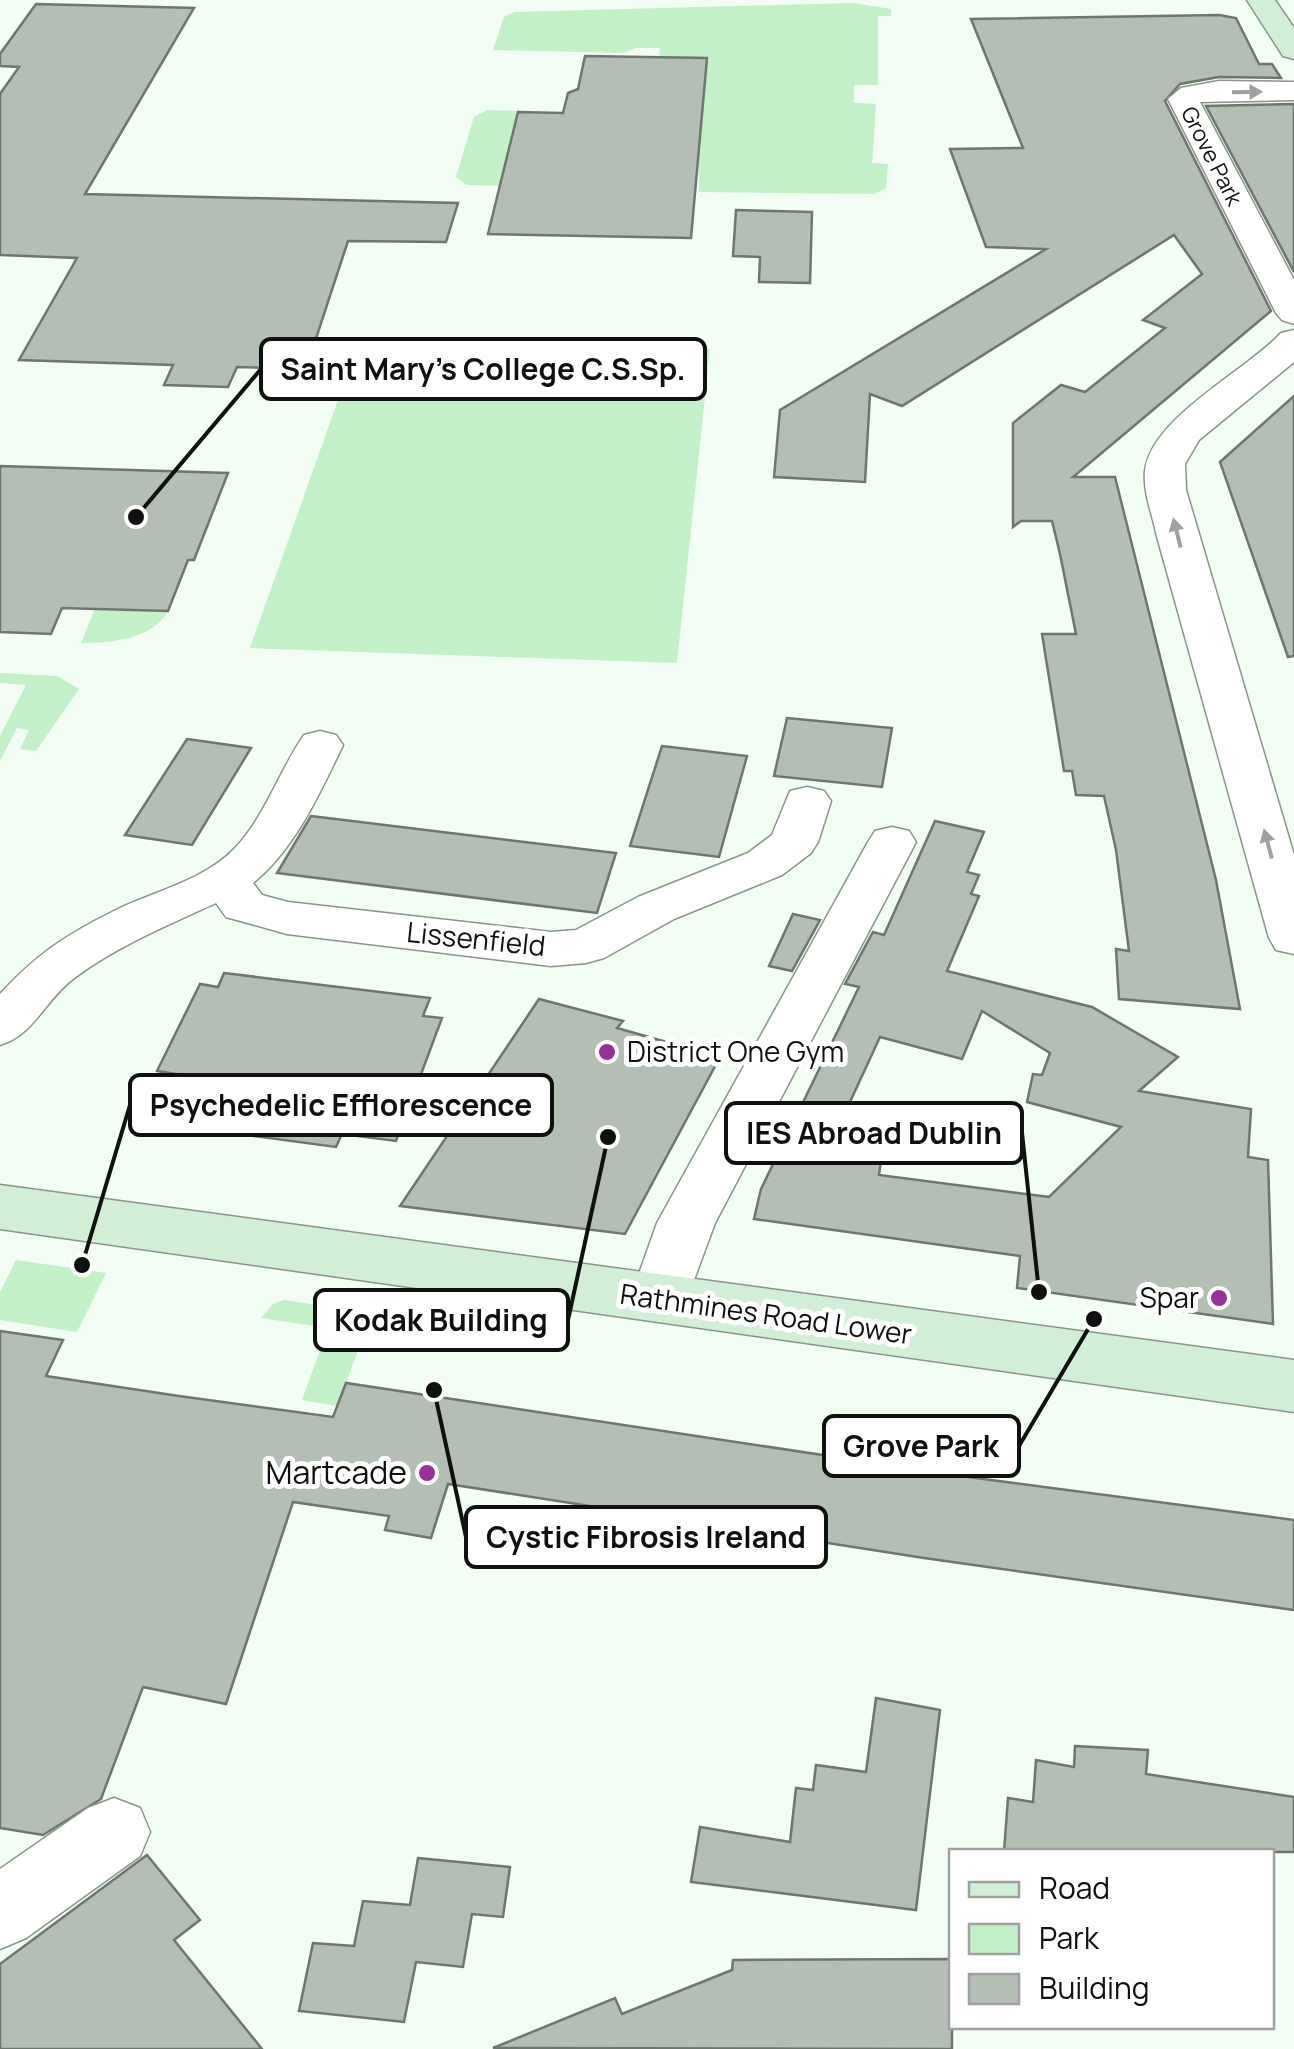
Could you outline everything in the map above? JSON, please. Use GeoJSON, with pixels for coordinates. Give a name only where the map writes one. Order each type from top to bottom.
{"type":"FeatureCollection","features":[{"type":"Feature","properties":{"kind":"main road"},"geometry":{"type":"LineString","coordinates":[[1261,0],[1294,50]]}},
{"type":"Feature","properties":{"kind":"main road","name":"Rathmines Road Lower"},"geometry":{"type":"LineString","coordinates":[[0,1207],[1294,1386]]}},
{"type":"Feature","properties":{"kind":"street","name":"Grove Park"},"geometry":{"type":"LineString","coordinates":[[1294,91],[1194,93],[1183,99],[1294,313]]}},
{"type":"Feature","properties":{"kind":"street"},"geometry":{"type":"LineString","coordinates":[[1294,341],[1190,428],[1169,453],[1164,467],[1176,533],[1294,938]]}},
{"type":"Feature","properties":{"kind":"street"},"geometry":{"type":"LineString","coordinates":[[0,1027],[53,968],[129,924],[225,880],[252,859],[293,800],[320,745]]}},
{"type":"Feature","properties":{"kind":"street","name":"Lissenfield"},"geometry":{"type":"LineString","coordinates":[[225,880],[244,906],[287,918],[551,949],[586,946],[656,908],[765,864],[794,842],[807,801]]}},
{"type":"Feature","properties":{"kind":"street"},"geometry":{"type":"LineString","coordinates":[[660,1299],[686,1223],[892,842]]}},
{"type":"Feature","properties":{"kind":"street"},"geometry":{"type":"LineString","coordinates":[[0,1913],[114,1832]]}},
{"type":"Feature","properties":{"kind":"green space"},"geometry":{"type":"Polygon","coordinates":[[[853,3],[891,9],[891,16],[878,16],[878,85],[854,85],[854,103],[876,104],[872,163],[888,164],[886,188],[875,194],[699,192],[699,144],[659,57],[660,48],[636,48],[623,53],[493,50],[504,17],[515,12],[853,3]]]}},
{"type":"Feature","properties":{"kind":"green space"},"geometry":{"type":"Polygon","coordinates":[[[487,110],[520,111],[506,162],[666,189],[467,185],[456,177],[474,117],[487,110]]]}},
{"type":"Feature","properties":{"kind":"green space"},"geometry":{"type":"Polygon","coordinates":[[[360,338],[710,349],[677,663],[250,648],[360,338]]]}},
{"type":"Feature","properties":{"kind":"green space"},"geometry":{"type":"Polygon","coordinates":[[[95,609],[168,611],[161,621],[141,634],[117,641],[81,643],[95,609]]]}},
{"type":"Feature","properties":{"kind":"green space"},"geometry":{"type":"Polygon","coordinates":[[[0,673],[57,676],[79,689],[36,751],[20,749],[29,730],[17,728],[0,761],[0,736],[26,685],[0,683],[0,673]]]}},
{"type":"Feature","properties":{"kind":"green space"},"geometry":{"type":"Polygon","coordinates":[[[16,1260],[106,1273],[77,1332],[0,1320],[0,1292],[16,1260]]]}},
{"type":"Feature","properties":{"kind":"green space"},"geometry":{"type":"Polygon","coordinates":[[[284,1300],[372,1313],[337,1406],[302,1400],[328,1328],[261,1318],[273,1304],[284,1300]]]}},
{"type":"Feature","properties":{"kind":"building"},"geometry":{"type":"Polygon","coordinates":[[[36,4],[194,8],[85,194],[458,203],[446,242],[348,241],[306,369],[237,367],[228,387],[164,385],[173,365],[19,360],[77,258],[0,255],[0,94],[19,67],[0,66],[0,54],[36,4]]]}},
{"type":"Feature","properties":{"kind":"building"},"geometry":{"type":"Polygon","coordinates":[[[1219,15],[1236,18],[1259,64],[1272,64],[1281,78],[1219,77],[1180,84],[1165,101],[1271,311],[1073,477],[1115,477],[1216,880],[1240,1009],[1119,999],[1116,949],[1129,951],[1116,850],[1104,796],[1076,795],[1072,771],[1064,771],[1042,634],[1076,634],[1060,554],[1052,521],[1021,521],[1013,527],[1013,423],[1061,385],[1085,392],[1165,328],[1143,320],[1202,274],[1174,235],[902,406],[870,394],[865,482],[774,477],[780,410],[1046,249],[986,247],[950,149],[1023,148],[971,19],[1219,15]]]}},
{"type":"Feature","properties":{"kind":"building"},"geometry":{"type":"Polygon","coordinates":[[[585,56],[707,58],[691,238],[488,234],[518,112],[563,113],[568,93],[578,89],[585,56]]]}},
{"type":"Feature","properties":{"kind":"building"},"geometry":{"type":"Polygon","coordinates":[[[1294,104],[1294,272],[1206,106],[1294,104]]]}},
{"type":"Feature","properties":{"kind":"building"},"geometry":{"type":"Polygon","coordinates":[[[736,210],[812,212],[810,283],[759,282],[760,257],[733,256],[736,210]]]}},
{"type":"Feature","properties":{"kind":"building"},"geometry":{"type":"Polygon","coordinates":[[[1294,396],[1294,656],[1288,657],[1220,462],[1294,396]]]}},
{"type":"Feature","properties":{"kind":"building"},"geometry":{"type":"Polygon","coordinates":[[[0,466],[228,473],[194,560],[188,560],[168,611],[62,608],[51,634],[0,632],[0,466]]]}},
{"type":"Feature","properties":{"kind":"building"},"geometry":{"type":"Polygon","coordinates":[[[787,718],[892,728],[882,787],[774,776],[787,718]]]}},
{"type":"Feature","properties":{"kind":"building"},"geometry":{"type":"Polygon","coordinates":[[[187,739],[251,748],[192,845],[125,835],[187,739]]]}},
{"type":"Feature","properties":{"kind":"building"},"geometry":{"type":"Polygon","coordinates":[[[662,746],[747,756],[719,857],[630,846],[662,746]]]}},
{"type":"Feature","properties":{"kind":"building"},"geometry":{"type":"Polygon","coordinates":[[[311,816],[616,853],[597,913],[277,873],[311,816]]]}},
{"type":"Feature","properties":{"kind":"building"},"geometry":{"type":"Polygon","coordinates":[[[935,821],[984,832],[967,872],[979,875],[971,894],[979,896],[947,971],[1092,1007],[1178,1057],[1139,1091],[1251,1109],[1248,1157],[1268,1160],[1273,1324],[1017,1288],[1020,1256],[754,1219],[761,1189],[859,987],[845,984],[873,932],[884,935],[935,821]],[[982,1011],[962,1059],[880,1037],[832,1141],[883,1145],[879,1175],[1049,1197],[1121,1127],[1027,1102],[1033,1074],[1042,1075],[1050,1053],[982,1011]]]}},
{"type":"Feature","properties":{"kind":"building"},"geometry":{"type":"Polygon","coordinates":[[[793,914],[820,920],[792,971],[769,966],[793,914]]]}},
{"type":"Feature","properties":{"kind":"building"},"geometry":{"type":"Polygon","coordinates":[[[224,973],[430,998],[423,1016],[442,1018],[396,1141],[342,1134],[336,1147],[181,1126],[186,1113],[159,1110],[176,1074],[157,1071],[200,984],[218,987],[224,973]]]}},
{"type":"Feature","properties":{"kind":"building"},"geometry":{"type":"Polygon","coordinates":[[[539,999],[623,1021],[617,1028],[720,1057],[625,1234],[400,1206],[539,999]]]}},
{"type":"Feature","properties":{"kind":"building"},"geometry":{"type":"Polygon","coordinates":[[[0,1331],[63,1340],[46,1376],[179,1396],[333,1417],[346,1383],[968,1477],[1294,1520],[1294,1610],[924,1558],[448,1484],[431,1538],[385,1530],[389,1516],[293,1502],[226,1704],[143,1687],[101,1799],[43,1835],[0,1828],[0,1331]]]}},
{"type":"Feature","properties":{"kind":"building"},"geometry":{"type":"Polygon","coordinates":[[[876,1698],[940,1710],[916,1910],[691,1882],[700,1827],[790,1842],[796,1788],[813,1790],[816,1765],[866,1772],[876,1698]]]}},
{"type":"Feature","properties":{"kind":"building"},"geometry":{"type":"Polygon","coordinates":[[[1075,1746],[1148,1750],[1146,1774],[1294,1797],[1294,1852],[1004,1849],[1008,1798],[1033,1802],[1036,1760],[1074,1767],[1075,1746]]]}},
{"type":"Feature","properties":{"kind":"building"},"geometry":{"type":"Polygon","coordinates":[[[147,1855],[200,1920],[174,1940],[262,2049],[0,2049],[0,1964],[147,1855]]]}},
{"type":"Feature","properties":{"kind":"building"},"geometry":{"type":"Polygon","coordinates":[[[418,1858],[510,1867],[503,1917],[472,1914],[463,1967],[416,1962],[404,2022],[299,2011],[313,1943],[354,1946],[363,1901],[410,1905],[418,1858]]]}},
{"type":"Feature","properties":{"kind":"building"},"geometry":{"type":"Polygon","coordinates":[[[949,1959],[952,2049],[493,2048],[615,1998],[622,2014],[732,1970],[733,1960],[949,1959]]]}},
{"type":"Feature","properties":{"kind":"place","name":"Saint Mary's College C.S.Sp."},"geometry":{"type":"Point","coordinates":[136,517]}},
{"type":"Feature","properties":{"kind":"place","name":"District One Gym"},"geometry":{"type":"Point","coordinates":[607,1052]}},
{"type":"Feature","properties":{"kind":"place","name":"Kodak Building"},"geometry":{"type":"Point","coordinates":[608,1137]}},
{"type":"Feature","properties":{"kind":"place","name":"Psychedelic Efflorescence"},"geometry":{"type":"Point","coordinates":[82,1265]}},
{"type":"Feature","properties":{"kind":"place","name":"IES Abroad Dublin"},"geometry":{"type":"Point","coordinates":[1039,1292]}},
{"type":"Feature","properties":{"kind":"place","name":"Spar"},"geometry":{"type":"Point","coordinates":[1219,1298]}},
{"type":"Feature","properties":{"kind":"place","name":"Grove Park"},"geometry":{"type":"Point","coordinates":[1094,1319]}},
{"type":"Feature","properties":{"kind":"place","name":"Cystic Fibrosis Ireland"},"geometry":{"type":"Point","coordinates":[434,1390]}},
{"type":"Feature","properties":{"kind":"place","name":"Martcade"},"geometry":{"type":"Point","coordinates":[427,1473]}}]}
